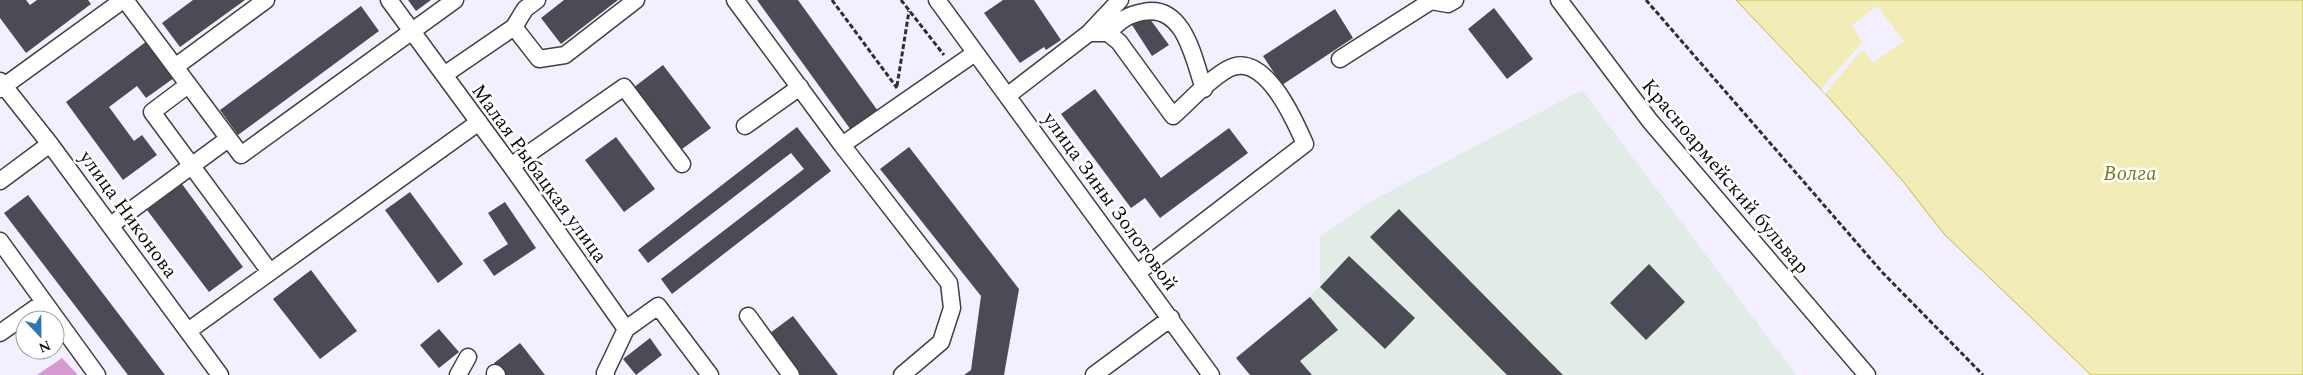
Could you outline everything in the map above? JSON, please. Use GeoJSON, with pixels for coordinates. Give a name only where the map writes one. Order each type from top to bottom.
{"type":"FeatureCollection","features":[{"type":"Feature","properties":{"kind":"street"},"geometry":{"type":"LineString","coordinates":[[2,86],[124,0],[241,155],[455,0]]}},
{"type":"Feature","properties":{"kind":"street"},"geometry":{"type":"LineString","coordinates":[[175,67],[266,0]]}},
{"type":"Feature","properties":{"kind":"street","name":"Малая Рыбацкая улица"},"geometry":{"type":"LineString","coordinates":[[389,0],[512,166],[626,329]]}},
{"type":"Feature","properties":{"kind":"street"},"geometry":{"type":"LineString","coordinates":[[444,75],[514,27],[524,9],[537,0]]}},
{"type":"Feature","properties":{"kind":"street"},"geometry":{"type":"LineString","coordinates":[[514,27],[539,59],[565,55],[636,0]]}},
{"type":"Feature","properties":{"kind":"street"},"geometry":{"type":"LineString","coordinates":[[735,0],[842,145],[950,283],[952,308],[941,342],[902,375]]}},
{"type":"Feature","properties":{"kind":"street","name":"улица Зины Золотовой"},"geometry":{"type":"LineString","coordinates":[[936,0],[1137,272],[1170,318],[1204,372]]}},
{"type":"Feature","properties":{"kind":"street"},"geometry":{"type":"LineString","coordinates":[[1007,96],[1089,33],[1120,0]]}},
{"type":"Feature","properties":{"kind":"street"},"geometry":{"type":"LineString","coordinates":[[1340,59],[1430,1],[1448,4],[1456,0]]}},
{"type":"Feature","properties":{"kind":"street","name":"Красноармейский бульвар"},"geometry":{"type":"LineString","coordinates":[[1559,0],[1650,121],[1867,375]]}},
{"type":"Feature","properties":{"kind":"street"},"geometry":{"type":"LineString","coordinates":[[1108,33],[1119,20],[1134,14],[1149,11],[1165,13],[1176,21],[1185,36],[1204,89]]}},
{"type":"Feature","properties":{"kind":"street"},"geometry":{"type":"LineString","coordinates":[[1089,33],[1108,33],[1119,42],[1173,116],[1230,68],[1243,66],[1256,71],[1267,79],[1287,105],[1305,144],[1137,272]]}},
{"type":"Feature","properties":{"kind":"street"},"geometry":{"type":"LineString","coordinates":[[842,145],[975,53]]}},
{"type":"Feature","properties":{"kind":"street"},"geometry":{"type":"LineString","coordinates":[[188,85],[152,112],[270,272]]}},
{"type":"Feature","properties":{"kind":"street","name":"улица Никонова"},"geometry":{"type":"LineString","coordinates":[[2,86],[50,144],[220,375]]}},
{"type":"Feature","properties":{"kind":"street"},"geometry":{"type":"LineString","coordinates":[[512,166],[624,87],[682,164]]}},
{"type":"Feature","properties":{"kind":"street"},"geometry":{"type":"LineString","coordinates":[[745,126],[800,87]]}},
{"type":"Feature","properties":{"kind":"street"},"geometry":{"type":"LineString","coordinates":[[188,331],[479,122]]}},
{"type":"Feature","properties":{"kind":"street"},"geometry":{"type":"LineString","coordinates":[[111,225],[228,139]]}},
{"type":"Feature","properties":{"kind":"street"},"geometry":{"type":"LineString","coordinates":[[0,181],[50,144]]}},
{"type":"Feature","properties":{"kind":"street"},"geometry":{"type":"LineString","coordinates":[[0,242],[97,375]]}},
{"type":"Feature","properties":{"kind":"street"},"geometry":{"type":"LineString","coordinates":[[0,333],[44,302]]}},
{"type":"Feature","properties":{"kind":"street"},"geometry":{"type":"LineString","coordinates":[[606,375],[605,373],[626,329],[658,306],[710,375]]}},
{"type":"Feature","properties":{"kind":"street"},"geometry":{"type":"LineString","coordinates":[[748,316],[791,375]]}},
{"type":"Feature","properties":{"kind":"street"},"geometry":{"type":"LineString","coordinates":[[1094,375],[1170,318]]}},
{"type":"Feature","properties":{"kind":"street"},"geometry":{"type":"LineString","coordinates":[[458,375],[468,357]]}},
{"type":"Feature","properties":{"kind":"path"},"geometry":{"type":"LineString","coordinates":[[832,0],[907,100]]}},
{"type":"Feature","properties":{"kind":"path"},"geometry":{"type":"LineString","coordinates":[[901,0],[953,68]]}},
{"type":"Feature","properties":{"kind":"path"},"geometry":{"type":"LineString","coordinates":[[1646,0],[1882,272],[1983,375]]}},
{"type":"Feature","properties":{"kind":"path"},"geometry":{"type":"LineString","coordinates":[[897,87],[909,10]]}},
{"type":"Feature","properties":{"kind":"shaded area"},"geometry":{"type":"Polygon","coordinates":[[[1582,90],[1796,375],[1250,375],[1236,358],[1320,287],[1320,237],[1368,203],[1582,90]]]}},
{"type":"Feature","properties":{"kind":"shaded area"},"geometry":{"type":"Polygon","coordinates":[[[59,360],[64,360],[78,375],[37,375],[59,360]]]}},
{"type":"Feature","properties":{"kind":"water","name":"Волга"},"geometry":{"type":"Polygon","coordinates":[[[1736,0],[2303,0],[2303,375],[2091,375],[1944,234],[1902,180],[1832,101],[1736,0]]]}},
{"type":"Feature","properties":{"kind":"pier"},"geometry":{"type":"Polygon","coordinates":[[[1877,6],[1904,41],[1873,63],[1862,50],[1825,94],[1821,89],[1862,42],[1852,25],[1877,6]]]}},
{"type":"Feature","properties":{"kind":"building"},"geometry":{"type":"Polygon","coordinates":[[[0,0],[26,0],[30,5],[37,0],[88,0],[91,4],[26,53],[0,18],[0,0]]]}},
{"type":"Feature","properties":{"kind":"building"},"geometry":{"type":"Polygon","coordinates":[[[193,0],[245,0],[180,47],[162,23],[193,0]]]}},
{"type":"Feature","properties":{"kind":"building"},"geometry":{"type":"Polygon","coordinates":[[[408,0],[431,0],[416,11],[408,0]]]}},
{"type":"Feature","properties":{"kind":"building"},"geometry":{"type":"Polygon","coordinates":[[[564,0],[618,0],[561,44],[541,18],[564,0]]]}},
{"type":"Feature","properties":{"kind":"building"},"geometry":{"type":"Polygon","coordinates":[[[757,0],[798,0],[883,118],[856,137],[757,0]]]}},
{"type":"Feature","properties":{"kind":"building"},"geometry":{"type":"Polygon","coordinates":[[[1003,0],[1034,0],[1061,40],[1046,50],[1044,47],[1020,63],[984,13],[1003,0]]]}},
{"type":"Feature","properties":{"kind":"building"},"geometry":{"type":"Polygon","coordinates":[[[361,6],[379,31],[238,135],[220,110],[361,6]]]}},
{"type":"Feature","properties":{"kind":"building"},"geometry":{"type":"Polygon","coordinates":[[[1494,8],[1533,59],[1507,79],[1468,29],[1494,8]]]}},
{"type":"Feature","properties":{"kind":"building"},"geometry":{"type":"Polygon","coordinates":[[[1335,9],[1353,38],[1282,85],[1263,56],[1335,9]]]}},
{"type":"Feature","properties":{"kind":"building"},"geometry":{"type":"Polygon","coordinates":[[[1147,15],[1169,45],[1152,56],[1132,25],[1147,15]]]}},
{"type":"Feature","properties":{"kind":"building"},"geometry":{"type":"Polygon","coordinates":[[[147,41],[174,78],[146,98],[137,86],[109,107],[134,141],[142,135],[157,155],[123,180],[66,102],[147,41]]]}},
{"type":"Feature","properties":{"kind":"building"},"geometry":{"type":"Polygon","coordinates":[[[663,65],[711,128],[682,149],[633,88],[663,65]]]}},
{"type":"Feature","properties":{"kind":"building"},"geometry":{"type":"Polygon","coordinates":[[[1095,89],[1161,178],[1229,128],[1248,153],[1160,218],[1145,198],[1131,208],[1061,114],[1095,89]]]}},
{"type":"Feature","properties":{"kind":"building"},"geometry":{"type":"Polygon","coordinates":[[[797,127],[831,171],[672,294],[661,279],[804,169],[791,153],[648,263],[638,250],[797,127]]]}},
{"type":"Feature","properties":{"kind":"building"},"geometry":{"type":"Polygon","coordinates":[[[616,137],[655,189],[624,212],[585,160],[616,137]]]}},
{"type":"Feature","properties":{"kind":"building"},"geometry":{"type":"Polygon","coordinates":[[[909,147],[1019,289],[1004,375],[964,375],[971,370],[981,296],[880,169],[909,147]]]}},
{"type":"Feature","properties":{"kind":"building"},"geometry":{"type":"Polygon","coordinates":[[[182,184],[243,267],[209,292],[147,210],[182,184]]]}},
{"type":"Feature","properties":{"kind":"building"},"geometry":{"type":"Polygon","coordinates":[[[410,192],[463,264],[438,283],[385,210],[410,192]]]}},
{"type":"Feature","properties":{"kind":"building"},"geometry":{"type":"Polygon","coordinates":[[[28,195],[165,375],[128,375],[4,213],[28,195]]]}},
{"type":"Feature","properties":{"kind":"building"},"geometry":{"type":"Polygon","coordinates":[[[505,202],[536,248],[494,276],[483,260],[508,244],[488,213],[505,202]]]}},
{"type":"Feature","properties":{"kind":"building"},"geometry":{"type":"Polygon","coordinates":[[[1399,209],[1563,375],[1507,375],[1370,237],[1399,209]]]}},
{"type":"Feature","properties":{"kind":"building"},"geometry":{"type":"Polygon","coordinates":[[[1349,256],[1415,318],[1385,349],[1320,287],[1349,256]]]}},
{"type":"Feature","properties":{"kind":"building"},"geometry":{"type":"Polygon","coordinates":[[[1649,264],[1685,302],[1646,340],[1610,303],[1649,264]]]}},
{"type":"Feature","properties":{"kind":"building"},"geometry":{"type":"Polygon","coordinates":[[[311,270],[357,331],[320,359],[273,299],[311,270]]]}},
{"type":"Feature","properties":{"kind":"building"},"geometry":{"type":"Polygon","coordinates":[[[1310,297],[1338,330],[1300,361],[1312,375],[1250,375],[1236,358],[1310,297]]]}},
{"type":"Feature","properties":{"kind":"building"},"geometry":{"type":"Polygon","coordinates":[[[793,316],[838,375],[796,375],[766,336],[793,316]]]}},
{"type":"Feature","properties":{"kind":"building"},"geometry":{"type":"Polygon","coordinates":[[[439,329],[459,352],[439,368],[420,345],[439,329]]]}},
{"type":"Feature","properties":{"kind":"building"},"geometry":{"type":"Polygon","coordinates":[[[650,338],[662,355],[636,375],[623,359],[650,338]]]}},
{"type":"Feature","properties":{"kind":"building"},"geometry":{"type":"Polygon","coordinates":[[[520,343],[545,375],[503,375],[494,363],[520,343]]]}}]}
